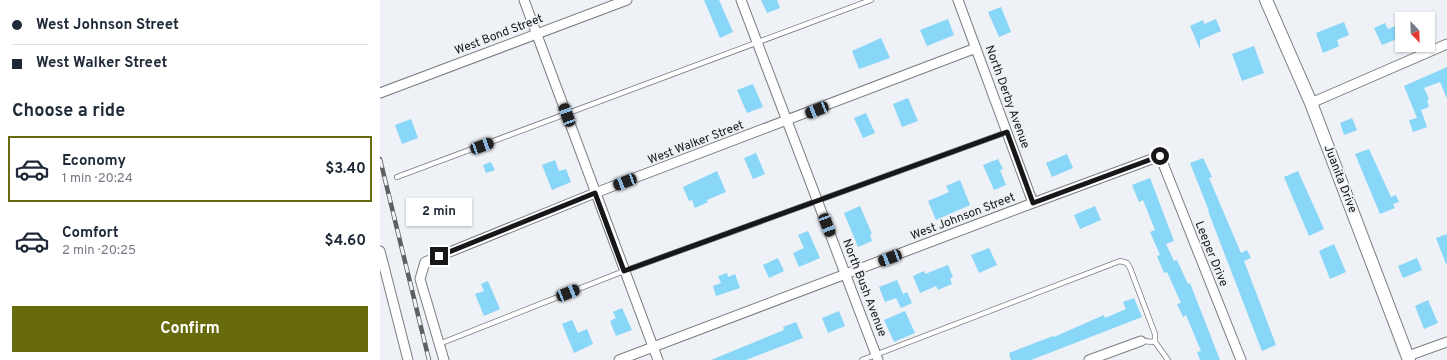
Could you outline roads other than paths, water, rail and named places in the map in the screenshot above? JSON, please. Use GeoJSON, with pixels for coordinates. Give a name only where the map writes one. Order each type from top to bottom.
{"type":"FeatureCollection","features":[{"type":"Feature","properties":{"kind":"street"},"geometry":{"type":"LineString","coordinates":[[524,0],[658,360]]}},
{"type":"Feature","properties":{"kind":"street","name":"West Bond Street"},"geometry":{"type":"LineString","coordinates":[[380,93],[627,0]]}},
{"type":"Feature","properties":{"kind":"street","name":"North Bush Avenue"},"geometry":{"type":"LineString","coordinates":[[741,0],[877,357]]}},
{"type":"Feature","properties":{"kind":"street","name":"North Derby Avenue"},"geometry":{"type":"LineString","coordinates":[[958,0],[1033,203]]}},
{"type":"Feature","properties":{"kind":"street","name":"Juanita Drive"},"geometry":{"type":"LineString","coordinates":[[1266,0],[1311,103],[1408,358]]}},
{"type":"Feature","properties":{"kind":"street"},"geometry":{"type":"LineString","coordinates":[[1311,103],[1447,44]]}},
{"type":"Feature","properties":{"kind":"street","name":"West Walker Street"},"geometry":{"type":"LineString","coordinates":[[439,344],[420,279],[425,262],[595,193],[788,121],[976,48]]}},
{"type":"Feature","properties":{"kind":"street","name":"West Johnson Street"},"geometry":{"type":"LineString","coordinates":[[619,360],[1160,156]]}},
{"type":"Feature","properties":{"kind":"street","name":"Leeper Drive"},"geometry":{"type":"LineString","coordinates":[[1160,156],[1241,360]]}},
{"type":"Feature","properties":{"kind":"street"},"geometry":{"type":"LineString","coordinates":[[380,251],[408,360]]}},
{"type":"Feature","properties":{"kind":"street"},"geometry":{"type":"LineString","coordinates":[[1088,360],[1141,341]]}},
{"type":"Feature","properties":{"kind":"street"},"geometry":{"type":"LineString","coordinates":[[1408,358],[1447,342]]}},
{"type":"Feature","properties":{"kind":"street"},"geometry":{"type":"LineString","coordinates":[[439,344],[444,360]]}},
{"type":"Feature","properties":{"kind":"lane"},"geometry":{"type":"LineString","coordinates":[[397,177],[567,115],[870,0]]}},
{"type":"Feature","properties":{"kind":"lane"},"geometry":{"type":"LineString","coordinates":[[439,344],[624,271],[1007,132]]}},
{"type":"Feature","properties":{"kind":"lane"},"geometry":{"type":"LineString","coordinates":[[862,360],[877,357],[1120,261],[1127,263],[1130,268],[1155,334],[1156,342],[1168,360]]}},
{"type":"Feature","properties":{"kind":"lane"},"geometry":{"type":"LineString","coordinates":[[1141,341],[1156,342]]}},
{"type":"Feature","properties":{"kind":"railway"},"geometry":{"type":"LineString","coordinates":[[380,159],[429,360]]}}]}
